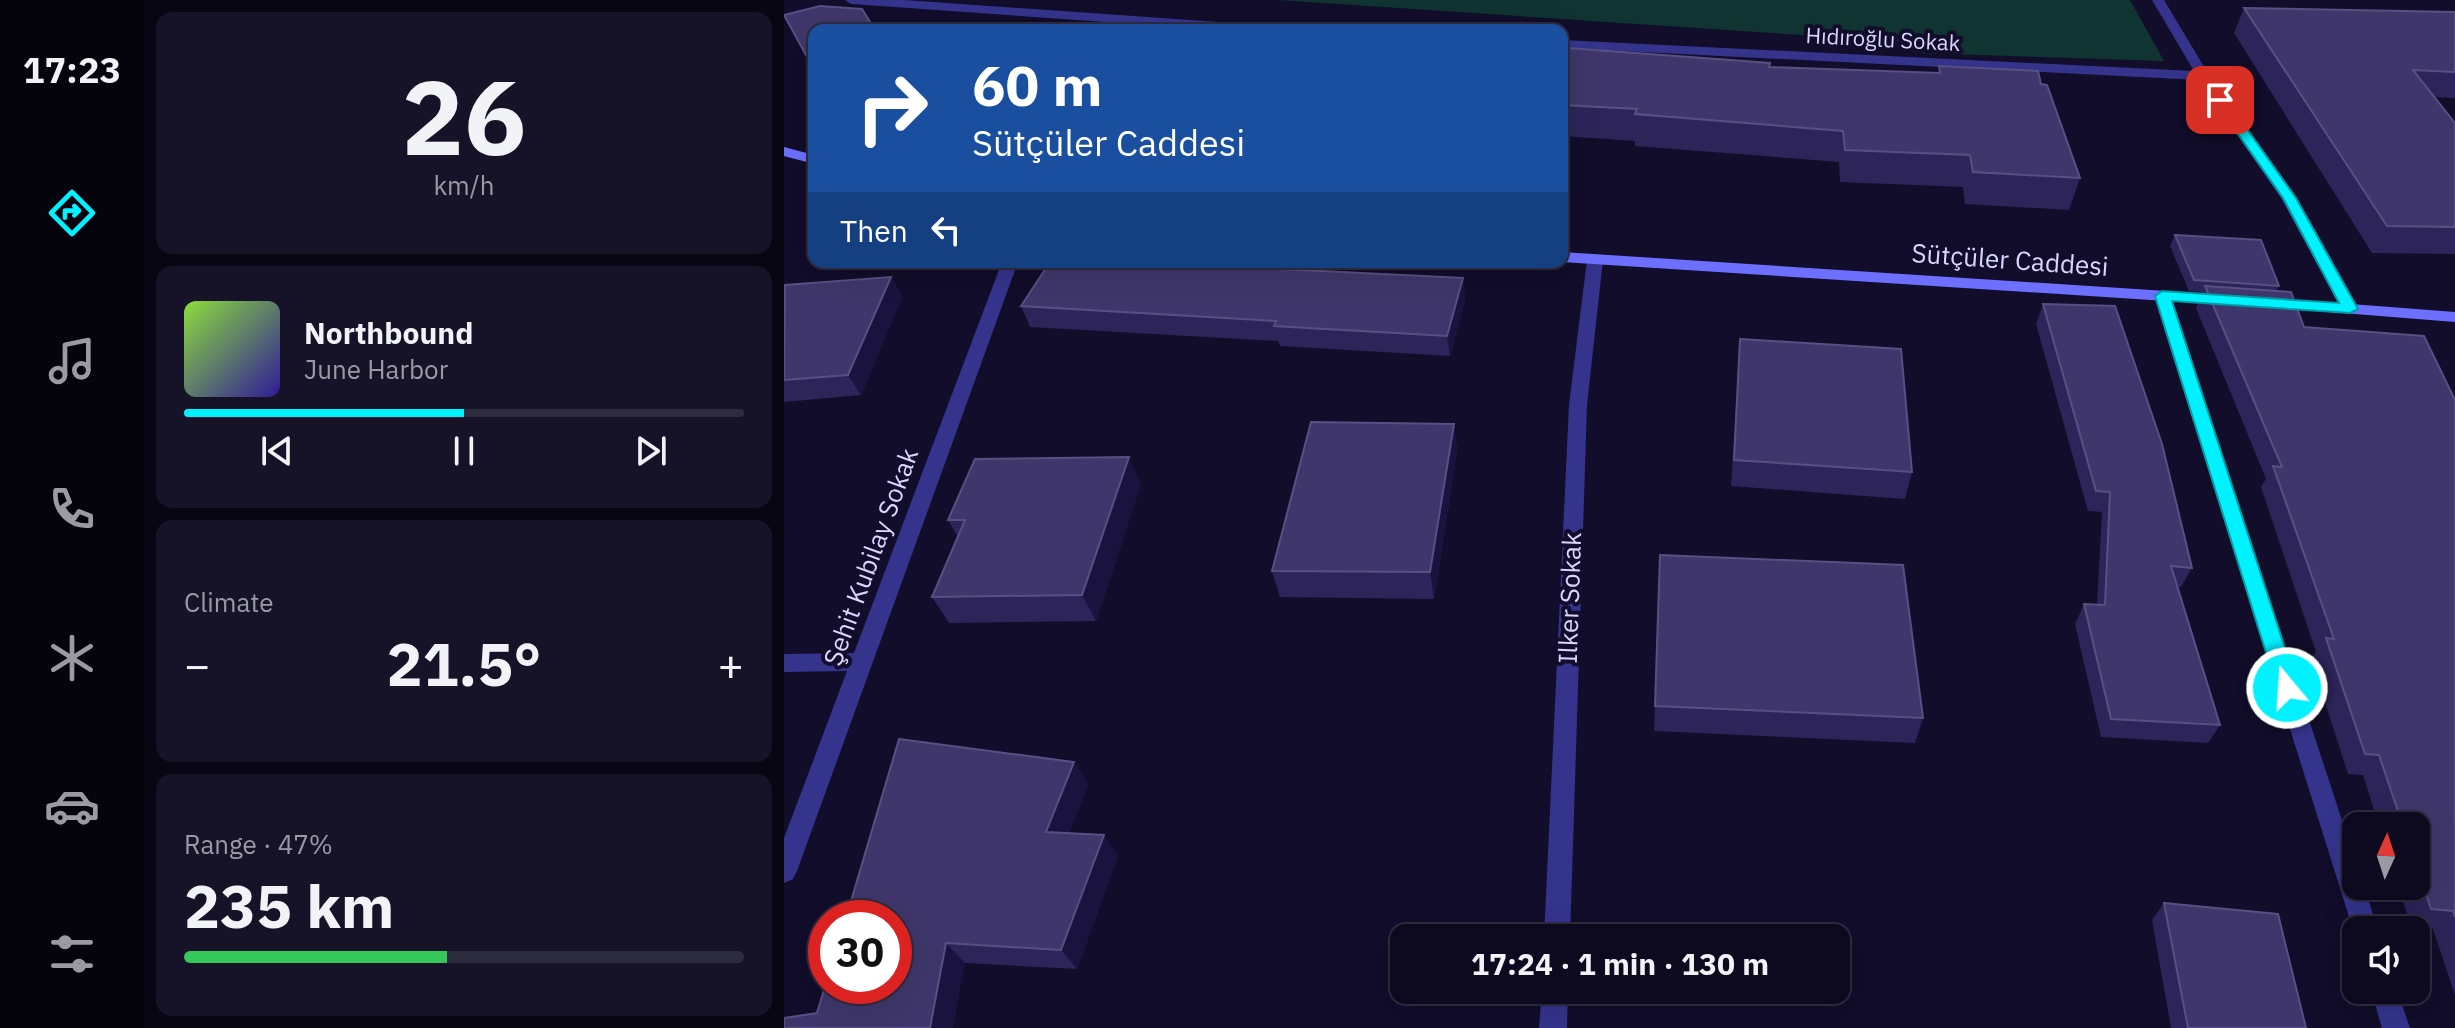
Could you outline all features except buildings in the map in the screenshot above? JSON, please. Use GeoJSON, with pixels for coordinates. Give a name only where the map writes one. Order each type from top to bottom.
{"type":"FeatureCollection","features":[{"type":"Feature","properties":{"kind":"street"},"geometry":{"type":"LineString","coordinates":[[851,0],[1189,24]]}},
{"type":"Feature","properties":{"kind":"street"},"geometry":{"type":"LineString","coordinates":[[2158,0],[2203,76],[2289,198],[2350,309]]}},
{"type":"Feature","properties":{"kind":"street","name":"Hıdıroğlu Sokak"},"geometry":{"type":"LineString","coordinates":[[1568,44],[2203,76]]}},
{"type":"Feature","properties":{"kind":"street"},"geometry":{"type":"LineString","coordinates":[[784,151],[808,158]]}},
{"type":"Feature","properties":{"kind":"street","name":"Sütçüler Caddesi"},"geometry":{"type":"LineString","coordinates":[[1568,258],[2455,317]]}},
{"type":"Feature","properties":{"kind":"street","name":"Ilker Sokak"},"geometry":{"type":"LineString","coordinates":[[1558,924],[1578,405],[1595,260]]}},
{"type":"Feature","properties":{"kind":"street","name":"Şehit Kubilay Sokak"},"geometry":{"type":"LineString","coordinates":[[784,871],[1008,268]]}},
{"type":"Feature","properties":{"kind":"street"},"geometry":{"type":"LineString","coordinates":[[2162,296],[2361,916]]}},
{"type":"Feature","properties":{"kind":"street"},"geometry":{"type":"LineString","coordinates":[[784,663],[863,662]]}},
{"type":"Feature","properties":{"kind":"street"},"geometry":{"type":"LineString","coordinates":[[1553,1028],[1554,1004]]}},
{"type":"Feature","properties":{"kind":"street"},"geometry":{"type":"LineString","coordinates":[[2388,1004],[2396,1028]]}},
{"type":"Feature","properties":{"kind":"green space"},"geometry":{"type":"Polygon","coordinates":[[[1278,0],[2130,0],[2164,61],[1915,53],[1906,42],[1278,0]]]}},
{"type":"Feature","properties":{"kind":"route"},"geometry":{"type":"LineString","coordinates":[[2220,100],[2289,198],[2350,309],[2162,296],[2287,688]]}}]}
